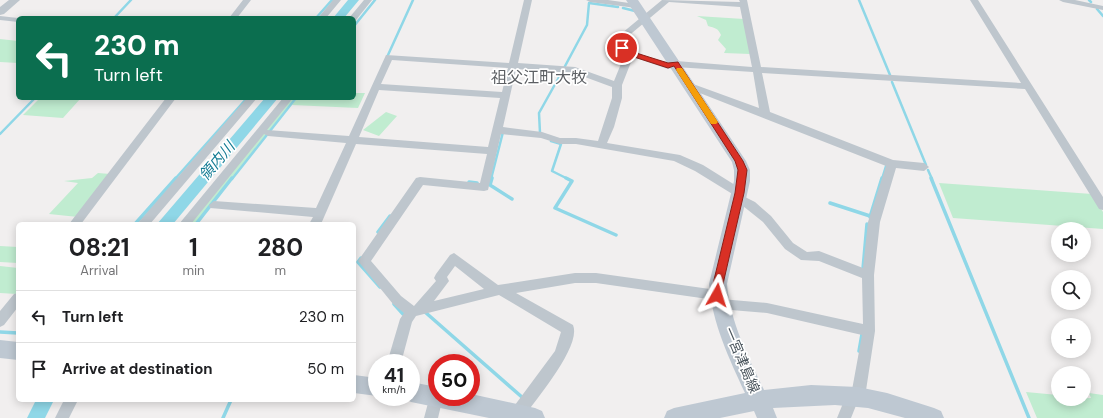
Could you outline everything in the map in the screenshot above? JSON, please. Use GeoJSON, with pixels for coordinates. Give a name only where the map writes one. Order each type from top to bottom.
{"type":"FeatureCollection","features":[{"type":"Feature","properties":{"kind":"main road","name":"一宮津島線"},"geometry":{"type":"LineString","coordinates":[[638,8],[739,161],[742,170],[739,195],[718,284],[718,300],[734,344],[767,418]]}},
{"type":"Feature","properties":{"kind":"main road"},"geometry":{"type":"LineString","coordinates":[[0,349],[16,351]]}},
{"type":"Feature","properties":{"kind":"main road"},"geometry":{"type":"LineString","coordinates":[[356,384],[368,386]]}},
{"type":"Feature","properties":{"kind":"main road"},"geometry":{"type":"LineString","coordinates":[[674,418],[698,415],[759,400],[796,395],[856,396],[895,405],[934,418]]}},
{"type":"Feature","properties":{"kind":"main road"},"geometry":{"type":"LineString","coordinates":[[479,406],[526,416]]}},
{"type":"Feature","properties":{"kind":"street"},"geometry":{"type":"LineString","coordinates":[[0,12],[15,0]]}},
{"type":"Feature","properties":{"kind":"street"},"geometry":{"type":"LineString","coordinates":[[235,16],[247,0]]}},
{"type":"Feature","properties":{"kind":"street"},"geometry":{"type":"LineString","coordinates":[[324,16],[337,0]]}},
{"type":"Feature","properties":{"kind":"street"},"geometry":{"type":"LineString","coordinates":[[355,16],[368,0]]}},
{"type":"Feature","properties":{"kind":"street"},"geometry":{"type":"LineString","coordinates":[[528,0],[484,186],[420,182],[364,261],[397,300],[416,310],[498,291],[575,278],[596,278],[767,308],[868,330]]}},
{"type":"Feature","properties":{"kind":"street"},"geometry":{"type":"LineString","coordinates":[[590,0],[638,8],[667,0],[744,3],[765,113]]}},
{"type":"Feature","properties":{"kind":"street"},"geometry":{"type":"LineString","coordinates":[[974,0],[1102,202]]}},
{"type":"Feature","properties":{"kind":"street"},"geometry":{"type":"LineString","coordinates":[[1063,0],[1103,8]]}},
{"type":"Feature","properties":{"kind":"street"},"geometry":{"type":"LineString","coordinates":[[638,8],[614,43],[630,53],[668,66],[676,64],[1028,86]]}},
{"type":"Feature","properties":{"kind":"street"},"geometry":{"type":"LineString","coordinates":[[0,18],[16,20]]}},
{"type":"Feature","properties":{"kind":"street"},"geometry":{"type":"LineString","coordinates":[[601,146],[611,120],[617,98],[617,85],[630,53]]}},
{"type":"Feature","properties":{"kind":"street"},"geometry":{"type":"LineString","coordinates":[[316,222],[390,57],[575,70],[617,85]]}},
{"type":"Feature","properties":{"kind":"street"},"geometry":{"type":"LineString","coordinates":[[690,86],[765,113],[773,118],[892,164],[924,167]]}},
{"type":"Feature","properties":{"kind":"street"},"geometry":{"type":"LineString","coordinates":[[376,87],[506,95]]}},
{"type":"Feature","properties":{"kind":"street"},"geometry":{"type":"LineString","coordinates":[[77,222],[169,100]]}},
{"type":"Feature","properties":{"kind":"street"},"geometry":{"type":"LineString","coordinates":[[145,222],[250,100]]}},
{"type":"Feature","properties":{"kind":"street"},"geometry":{"type":"LineString","coordinates":[[187,222],[286,100]]}},
{"type":"Feature","properties":{"kind":"street"},"geometry":{"type":"LineString","coordinates":[[498,130],[542,135],[560,141],[576,141],[676,158],[699,168],[739,195],[767,219],[789,246],[805,257],[819,256],[868,275]]}},
{"type":"Feature","properties":{"kind":"street"},"geometry":{"type":"LineString","coordinates":[[268,133],[492,151]]}},
{"type":"Feature","properties":{"kind":"street"},"geometry":{"type":"LineString","coordinates":[[844,418],[856,396],[868,330],[868,275],[874,222],[892,164]]}},
{"type":"Feature","properties":{"kind":"street"},"geometry":{"type":"LineString","coordinates":[[214,205],[320,213]]}},
{"type":"Feature","properties":{"kind":"street"},"geometry":{"type":"LineString","coordinates":[[396,354],[406,319],[443,281],[440,278],[454,258],[498,291],[568,329],[560,355],[526,416]]}},
{"type":"Feature","properties":{"kind":"street"},"geometry":{"type":"LineString","coordinates":[[0,321],[16,301]]}},
{"type":"Feature","properties":{"kind":"street"},"geometry":{"type":"LineString","coordinates":[[62,418],[70,402]]}},
{"type":"Feature","properties":{"kind":"street"},"geometry":{"type":"LineString","coordinates":[[431,418],[434,406]]}},
{"type":"Feature","properties":{"kind":"green space"},"geometry":{"type":"Polygon","coordinates":[[[697,16],[744,19],[750,54],[724,53],[726,49],[718,40],[721,35],[719,31],[708,26],[706,20],[697,16]]]}},
{"type":"Feature","properties":{"kind":"green space"},"geometry":{"type":"Polygon","coordinates":[[[0,39],[16,41],[16,63],[0,62],[0,39]]]}},
{"type":"Feature","properties":{"kind":"green space"},"geometry":{"type":"Polygon","coordinates":[[[356,93],[365,93],[358,108],[292,105],[296,100],[356,100],[356,93]]]}},
{"type":"Feature","properties":{"kind":"green space"},"geometry":{"type":"Polygon","coordinates":[[[38,100],[79,100],[63,118],[23,115],[38,100]]]}},
{"type":"Feature","properties":{"kind":"green space"},"geometry":{"type":"Polygon","coordinates":[[[289,100],[293,100],[197,222],[191,222],[289,100]]]}},
{"type":"Feature","properties":{"kind":"green space"},"geometry":{"type":"Polygon","coordinates":[[[386,112],[397,116],[379,136],[363,130],[386,112]]]}},
{"type":"Feature","properties":{"kind":"green space"},"geometry":{"type":"Polygon","coordinates":[[[98,173],[110,174],[78,217],[49,214],[78,183],[64,181],[92,178],[98,173]]]}},
{"type":"Feature","properties":{"kind":"green space"},"geometry":{"type":"Polygon","coordinates":[[[939,183],[1092,194],[1103,212],[1103,229],[1091,228],[1091,222],[1051,222],[1051,225],[953,218],[939,183]]]}},
{"type":"Feature","properties":{"kind":"green space"},"geometry":{"type":"Polygon","coordinates":[[[0,246],[16,247],[16,263],[0,262],[0,246]]]}},
{"type":"Feature","properties":{"kind":"green space"},"geometry":{"type":"Polygon","coordinates":[[[0,266],[16,268],[16,294],[0,293],[0,266]]]}},
{"type":"Feature","properties":{"kind":"green space"},"geometry":{"type":"Polygon","coordinates":[[[1026,392],[1051,394],[1051,406],[1091,406],[1091,393],[1103,395],[1103,418],[1037,418],[1026,392]]]}},
{"type":"Feature","properties":{"kind":"water"},"geometry":{"type":"Polygon","coordinates":[[[348,0],[359,0],[346,16],[335,16],[348,0]]]}},
{"type":"Feature","properties":{"kind":"water","name":"領内川"},"geometry":{"type":"Polygon","coordinates":[[[263,100],[276,100],[175,222],[159,222],[263,100]]]}},
{"type":"Feature","properties":{"kind":"water"},"geometry":{"type":"Polygon","coordinates":[[[35,402],[53,402],[45,418],[27,418],[35,402]]]}},
{"type":"Feature","properties":{"kind":"waterway"},"geometry":{"type":"LineString","coordinates":[[116,16],[131,0]]}},
{"type":"Feature","properties":{"kind":"waterway"},"geometry":{"type":"LineString","coordinates":[[318,16],[332,0]]}},
{"type":"Feature","properties":{"kind":"waterway"},"geometry":{"type":"LineString","coordinates":[[356,24],[375,0]]}},
{"type":"Feature","properties":{"kind":"waterway"},"geometry":{"type":"LineString","coordinates":[[388,55],[413,0]]}},
{"type":"Feature","properties":{"kind":"waterway"},"geometry":{"type":"LineString","coordinates":[[859,0],[890,75]]}},
{"type":"Feature","properties":{"kind":"waterway"},"geometry":{"type":"LineString","coordinates":[[564,68],[587,25],[589,3],[618,7]]}},
{"type":"Feature","properties":{"kind":"waterway"},"geometry":{"type":"LineString","coordinates":[[623,8],[635,11]]}},
{"type":"Feature","properties":{"kind":"waterway"},"geometry":{"type":"LineString","coordinates":[[1097,9],[1103,16]]}},
{"type":"Feature","properties":{"kind":"waterway"},"geometry":{"type":"LineString","coordinates":[[540,133],[539,113],[563,70]]}},
{"type":"Feature","properties":{"kind":"waterway"},"geometry":{"type":"LineString","coordinates":[[892,82],[926,165]]}},
{"type":"Feature","properties":{"kind":"waterway"},"geometry":{"type":"LineString","coordinates":[[0,134],[33,100]]}},
{"type":"Feature","properties":{"kind":"waterway"},"geometry":{"type":"LineString","coordinates":[[175,179],[245,100]]}},
{"type":"Feature","properties":{"kind":"waterway"},"geometry":{"type":"LineString","coordinates":[[232,179],[294,100]]}},
{"type":"Feature","properties":{"kind":"waterway"},"geometry":{"type":"LineString","coordinates":[[491,179],[503,132]]}},
{"type":"Feature","properties":{"kind":"waterway"},"geometry":{"type":"LineString","coordinates":[[551,141],[561,144],[552,171],[572,181],[555,208],[616,235]]}},
{"type":"Feature","properties":{"kind":"waterway"},"geometry":{"type":"LineString","coordinates":[[882,179],[886,166]]}},
{"type":"Feature","properties":{"kind":"waterway"},"geometry":{"type":"LineString","coordinates":[[928,170],[932,179]]}},
{"type":"Feature","properties":{"kind":"waterway"},"geometry":{"type":"LineString","coordinates":[[137,222],[176,178]]}},
{"type":"Feature","properties":{"kind":"waterway"},"geometry":{"type":"LineString","coordinates":[[198,222],[232,178]]}},
{"type":"Feature","properties":{"kind":"waterway"},"geometry":{"type":"LineString","coordinates":[[492,178],[490,185],[512,199]]}},
{"type":"Feature","properties":{"kind":"waterway"},"geometry":{"type":"LineString","coordinates":[[870,217],[882,178]]}},
{"type":"Feature","properties":{"kind":"waterway"},"geometry":{"type":"LineString","coordinates":[[931,178],[1029,418]]}},
{"type":"Feature","properties":{"kind":"waterway"},"geometry":{"type":"LineString","coordinates":[[469,182],[477,183]]}},
{"type":"Feature","properties":{"kind":"waterway"},"geometry":{"type":"LineString","coordinates":[[830,203],[870,216]]}},
{"type":"Feature","properties":{"kind":"waterway"},"geometry":{"type":"LineString","coordinates":[[378,232],[390,216]]}},
{"type":"Feature","properties":{"kind":"waterway"},"geometry":{"type":"LineString","coordinates":[[863,269],[867,224]]}},
{"type":"Feature","properties":{"kind":"waterway"},"geometry":{"type":"LineString","coordinates":[[361,258],[358,262],[380,287]]}},
{"type":"Feature","properties":{"kind":"waterway"},"geometry":{"type":"LineString","coordinates":[[394,304],[403,314]]}},
{"type":"Feature","properties":{"kind":"waterway"},"geometry":{"type":"LineString","coordinates":[[425,312],[523,398]]}},
{"type":"Feature","properties":{"kind":"waterway"},"geometry":{"type":"LineString","coordinates":[[0,332],[16,333]]}},
{"type":"Feature","properties":{"kind":"waterway"},"geometry":{"type":"LineString","coordinates":[[859,351],[862,334]]}},
{"type":"Feature","properties":{"kind":"waterway"},"geometry":{"type":"LineString","coordinates":[[223,418],[230,402]]}},
{"type":"Feature","properties":{"kind":"slow traffic"},"geometry":{"type":"LineString","coordinates":[[680,70],[714,122]]}},
{"type":"Feature","properties":{"kind":"district","name":"祖父江町大牧"},"geometry":{"type":"Point","coordinates":[539,77]}},
{"type":"Feature","properties":{"kind":"route"},"geometry":{"type":"LineString","coordinates":[[622,48],[630,53],[668,66],[676,64],[739,161],[742,170],[742,181],[718,284],[717,295]]}}]}
